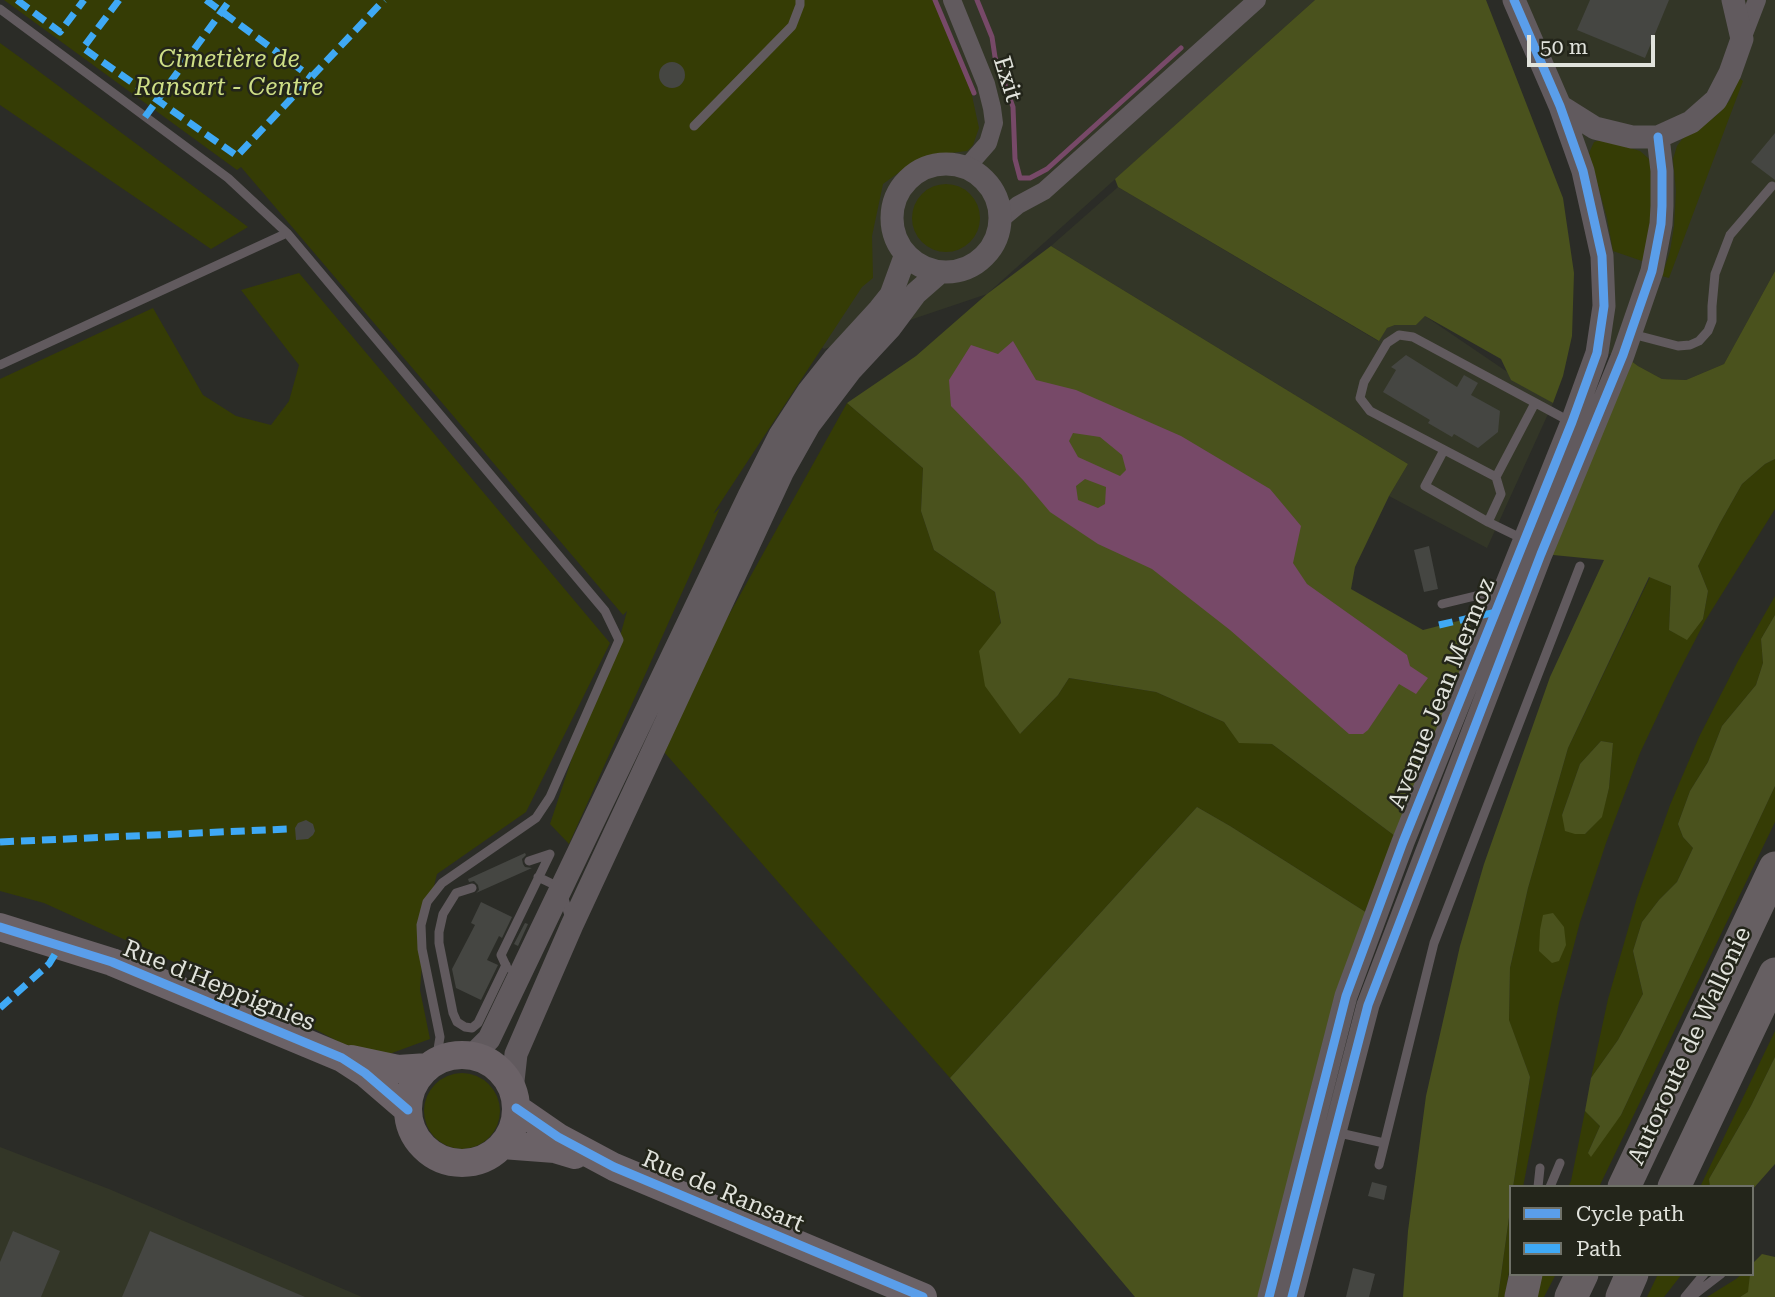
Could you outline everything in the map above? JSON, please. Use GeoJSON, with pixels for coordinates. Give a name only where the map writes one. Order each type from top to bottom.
{"type":"FeatureCollection","features":[{"type":"Feature","properties":{"kind":"highway","name":"Autoroute de Wallonie"},"geometry":{"type":"LineString","coordinates":[[1625,1185],[1775,868]]}},
{"type":"Feature","properties":{"kind":"highway","name":"Autoroute de Wallonie"},"geometry":{"type":"LineString","coordinates":[[1675,1185],[1775,974]]}},
{"type":"Feature","properties":{"kind":"highway"},"geometry":{"type":"LineString","coordinates":[[1521,1297],[1525,1276]]}},
{"type":"Feature","properties":{"kind":"highway"},"geometry":{"type":"LineString","coordinates":[[1571,1297],[1581,1276]]}},
{"type":"Feature","properties":{"kind":"highway"},"geometry":{"type":"LineString","coordinates":[[1622,1297],[1631,1276]]}},
{"type":"Feature","properties":{"kind":"main road","name":"Rue d'Heppignies"},"geometry":{"type":"LineString","coordinates":[[0,927],[112,962],[342,1058],[373,1079],[408,1110]]}},
{"type":"Feature","properties":{"kind":"main road"},"geometry":{"type":"LineString","coordinates":[[453,1055],[472,1056],[489,1062],[504,1075],[514,1099],[512,1129],[502,1145],[488,1156],[471,1162],[452,1162],[435,1156],[421,1144],[411,1128],[408,1110],[410,1094],[417,1079],[432,1064],[453,1055]]}},
{"type":"Feature","properties":{"kind":"main road","name":"Rue d'Heppignies"},"geometry":{"type":"LineString","coordinates":[[342,1058],[398,1069],[432,1064]]}},
{"type":"Feature","properties":{"kind":"main road","name":"Rue de Ransart"},"geometry":{"type":"LineString","coordinates":[[514,1099],[558,1137],[614,1167],[923,1297]]}},
{"type":"Feature","properties":{"kind":"main road","name":"Rue de Ransart"},"geometry":{"type":"LineString","coordinates":[[502,1145],[555,1149],[614,1167]]}},
{"type":"Feature","properties":{"kind":"street","name":"Exit"},"geometry":{"type":"LineString","coordinates":[[952,0],[986,84],[992,108],[993,123],[988,143],[966,168]]}},
{"type":"Feature","properties":{"kind":"street"},"geometry":{"type":"LineString","coordinates":[[959,0],[974,55]]}},
{"type":"Feature","properties":{"kind":"street"},"geometry":{"type":"LineString","coordinates":[[1000,220],[1018,205],[1044,191],[1257,0]]}},
{"type":"Feature","properties":{"kind":"street","name":"Avenue Jean Mermoz"},"geometry":{"type":"LineString","coordinates":[[1269,1297],[1346,996],[1403,842],[1572,422],[1597,353],[1604,306],[1602,256],[1583,171],[1560,106],[1514,0]]}},
{"type":"Feature","properties":{"kind":"street"},"geometry":{"type":"LineString","coordinates":[[1732,0],[1742,39]]}},
{"type":"Feature","properties":{"kind":"street"},"geometry":{"type":"LineString","coordinates":[[1560,106],[1595,128],[1632,137],[1658,137],[1691,122],[1716,100],[1730,72],[1756,0]]}},
{"type":"Feature","properties":{"kind":"street","name":"Avenue Jean Mermoz"},"geometry":{"type":"LineString","coordinates":[[1292,1297],[1368,1006],[1536,566],[1630,334],[1651,271],[1661,224],[1663,189],[1658,137]]}},
{"type":"Feature","properties":{"kind":"street"},"geometry":{"type":"LineString","coordinates":[[938,164],[966,168],[980,176],[991,188],[998,203],[1000,220],[998,232],[986,254],[965,268],[953,271],[940,272],[916,262],[906,254],[893,229],[895,200],[902,187],[924,169],[938,164]]}},
{"type":"Feature","properties":{"kind":"street"},"geometry":{"type":"LineString","coordinates":[[472,1056],[489,1039],[510,975],[561,888],[780,435],[808,392],[891,295],[906,254]]}},
{"type":"Feature","properties":{"kind":"street"},"geometry":{"type":"LineString","coordinates":[[514,1099],[516,1054],[572,925],[783,471],[809,425],[850,371],[890,328],[916,293],[940,272]]}},
{"type":"Feature","properties":{"kind":"lane"},"geometry":{"type":"LineString","coordinates":[[694,126],[792,26],[800,0]]}},
{"type":"Feature","properties":{"kind":"lane"},"geometry":{"type":"LineString","coordinates":[[0,9],[228,178],[287,233],[605,611],[620,640],[550,797],[536,818],[442,883],[427,902],[421,925],[422,949],[440,1037],[432,1064]]}},
{"type":"Feature","properties":{"kind":"lane"},"geometry":{"type":"LineString","coordinates":[[1630,334],[1678,346],[1699,341],[1712,321],[1716,274],[1730,235],[1772,186]]}},
{"type":"Feature","properties":{"kind":"lane"},"geometry":{"type":"LineString","coordinates":[[0,365],[287,233]]}},
{"type":"Feature","properties":{"kind":"lane"},"geometry":{"type":"LineString","coordinates":[[1488,522],[1502,495],[1496,477],[1370,411],[1360,398],[1364,382],[1387,343],[1399,335],[1413,337],[1572,422]]}},
{"type":"Feature","properties":{"kind":"lane"},"geometry":{"type":"LineString","coordinates":[[1496,477],[1535,403]]}},
{"type":"Feature","properties":{"kind":"lane"},"geometry":{"type":"LineString","coordinates":[[1444,450],[1425,486],[1525,540]]}},
{"type":"Feature","properties":{"kind":"lane"},"geometry":{"type":"LineString","coordinates":[[1379,1165],[1434,943],[1580,566]]}},
{"type":"Feature","properties":{"kind":"lane"},"geometry":{"type":"LineString","coordinates":[[1442,604],[1505,589]]}},
{"type":"Feature","properties":{"kind":"lane"},"geometry":{"type":"LineString","coordinates":[[472,888],[456,893],[443,914],[439,932],[453,1013],[457,1022],[472,1028],[510,975],[501,955],[550,853],[529,861]]}},
{"type":"Feature","properties":{"kind":"lane"},"geometry":{"type":"LineString","coordinates":[[538,877],[561,888],[572,925]]}},
{"type":"Feature","properties":{"kind":"lane"},"geometry":{"type":"LineString","coordinates":[[1335,1132],[1384,1143]]}},
{"type":"Feature","properties":{"kind":"lane"},"geometry":{"type":"LineString","coordinates":[[1551,1185],[1560,1163]]}},
{"type":"Feature","properties":{"kind":"lane"},"geometry":{"type":"LineString","coordinates":[[1538,1185],[1540,1168]]}},
{"type":"Feature","properties":{"kind":"lane"},"geometry":{"type":"LineString","coordinates":[[1685,1297],[1702,1276]]}},
{"type":"Feature","properties":{"kind":"lane"},"geometry":{"type":"LineString","coordinates":[[1691,1297],[1718,1276]]}},
{"type":"Feature","properties":{"kind":"shaded area"},"geometry":{"type":"Polygon","coordinates":[[[398,0],[1315,0],[987,294],[824,349],[398,0]]]}},
{"type":"Feature","properties":{"kind":"shaded area"},"geometry":{"type":"Polygon","coordinates":[[[1514,0],[1775,0],[1775,271],[1724,364],[1686,380],[1662,379],[1623,355],[1597,353],[1602,256],[1514,0]]]}},
{"type":"Feature","properties":{"kind":"shaded area"},"geometry":{"type":"Polygon","coordinates":[[[1118,187],[1378,341],[1387,328],[1395,325],[1416,325],[1425,316],[1553,403],[1487,548],[1389,496],[1408,464],[1051,246],[1118,187]]]}},
{"type":"Feature","properties":{"kind":"shaded area"},"geometry":{"type":"Polygon","coordinates":[[[1013,341],[1036,380],[1076,390],[1181,436],[1270,489],[1301,526],[1293,563],[1307,584],[1407,655],[1410,666],[1428,678],[1416,694],[1399,684],[1368,730],[1363,734],[1349,734],[1230,630],[1152,569],[1098,544],[1050,512],[1023,480],[951,406],[949,380],[971,345],[998,354],[1013,341]],[[1073,433],[1069,441],[1078,457],[1120,476],[1126,470],[1122,455],[1100,437],[1073,433]],[[1085,479],[1076,486],[1078,500],[1098,508],[1105,504],[1106,487],[1085,479]]]}},
{"type":"Feature","properties":{"kind":"shaded area"},"geometry":{"type":"Polygon","coordinates":[[[0,1147],[109,1189],[362,1297],[0,1297],[0,1147]]]}},
{"type":"Feature","properties":{"kind":"green space","name":"Cimetière de Ransart - Centre"},"geometry":{"type":"Polygon","coordinates":[[[4,0],[933,0],[969,82],[979,128],[973,145],[967,151],[925,156],[883,184],[872,236],[873,278],[862,287],[713,514],[720,508],[569,844],[550,824],[587,713],[619,640],[627,611],[623,615],[241,167],[237,170],[4,0]]]}},
{"type":"Feature","properties":{"kind":"green space"},"geometry":{"type":"Polygon","coordinates":[[[1315,0],[1486,0],[1563,198],[1574,273],[1572,336],[1563,376],[1553,403],[1511,380],[1501,359],[1425,316],[1416,325],[1395,325],[1387,328],[1379,341],[1118,187],[1115,179],[1315,0]]]}},
{"type":"Feature","properties":{"kind":"green space"},"geometry":{"type":"Polygon","coordinates":[[[0,43],[248,227],[211,249],[0,105],[0,43]]]}},
{"type":"Feature","properties":{"kind":"green space"},"geometry":{"type":"Polygon","coordinates":[[[1739,78],[1743,81],[1669,278],[1662,276],[1674,227],[1676,191],[1673,159],[1677,146],[1683,138],[1721,111],[1730,100],[1739,78]]]}},
{"type":"Feature","properties":{"kind":"green space"},"geometry":{"type":"Polygon","coordinates":[[[1600,140],[1640,151],[1652,165],[1655,183],[1645,262],[1613,251],[1589,153],[1594,142],[1600,140]]]}},
{"type":"Feature","properties":{"kind":"green space"},"geometry":{"type":"Polygon","coordinates":[[[953,184],[974,199],[980,211],[978,231],[970,242],[953,252],[939,252],[922,242],[914,231],[912,211],[922,194],[933,186],[953,184]]]}},
{"type":"Feature","properties":{"kind":"green space"},"geometry":{"type":"Polygon","coordinates":[[[1051,246],[1408,464],[1389,496],[1355,567],[1351,589],[1423,630],[1466,619],[1482,645],[1403,842],[1272,744],[1239,743],[1224,722],[1156,692],[1069,678],[1058,695],[1020,734],[985,686],[979,651],[1001,623],[995,592],[934,550],[921,511],[923,468],[847,403],[916,356],[987,294],[1051,246]]]}},
{"type":"Feature","properties":{"kind":"green space"},"geometry":{"type":"Polygon","coordinates":[[[1775,271],[1775,459],[1742,484],[1698,566],[1708,591],[1703,619],[1687,640],[1669,630],[1671,586],[1649,577],[1568,748],[1528,888],[1510,968],[1509,1020],[1530,1077],[1513,1185],[1509,1185],[1509,1217],[1498,1297],[1403,1297],[1408,1231],[1426,1096],[1460,946],[1484,864],[1550,677],[1604,560],[1543,554],[1623,355],[1662,379],[1686,380],[1724,364],[1775,271]]]}},
{"type":"Feature","properties":{"kind":"green space"},"geometry":{"type":"Polygon","coordinates":[[[299,273],[610,643],[526,812],[437,874],[425,922],[420,990],[430,1039],[373,1060],[273,1007],[44,903],[0,891],[0,379],[153,308],[203,395],[236,416],[271,425],[289,401],[299,365],[241,290],[299,273]]]}},
{"type":"Feature","properties":{"kind":"green space"},"geometry":{"type":"Polygon","coordinates":[[[847,403],[923,468],[921,511],[934,550],[995,592],[1021,733],[1058,695],[1069,678],[1156,692],[1224,722],[1239,742],[1272,744],[1403,842],[1375,918],[1197,807],[950,1078],[657,744],[847,403]]]}},
{"type":"Feature","properties":{"kind":"green space"},"geometry":{"type":"Polygon","coordinates":[[[1775,459],[1775,509],[1705,621],[1673,683],[1640,753],[1606,843],[1580,922],[1559,1003],[1523,1185],[1513,1185],[1530,1077],[1509,1021],[1510,968],[1528,888],[1568,748],[1650,577],[1671,586],[1669,630],[1687,639],[1703,619],[1708,591],[1698,566],[1742,484],[1775,459]],[[1601,741],[1580,764],[1562,815],[1585,834],[1601,817],[1609,788],[1613,743],[1601,741]]]}},
{"type":"Feature","properties":{"kind":"green space"},"geometry":{"type":"Polygon","coordinates":[[[1775,596],[1775,615],[1761,639],[1763,663],[1756,685],[1722,726],[1708,762],[1690,791],[1678,824],[1683,837],[1693,848],[1677,882],[1642,922],[1633,951],[1643,994],[1618,1040],[1591,1078],[1608,999],[1637,898],[1670,805],[1699,737],[1775,596]]]}},
{"type":"Feature","properties":{"kind":"green space"},"geometry":{"type":"Polygon","coordinates":[[[1775,615],[1775,786],[1621,1115],[1591,1157],[1588,1153],[1600,1126],[1585,1111],[1591,1078],[1618,1040],[1643,994],[1633,951],[1642,922],[1677,882],[1693,848],[1683,837],[1678,824],[1690,791],[1708,762],[1722,726],[1756,685],[1763,663],[1761,639],[1775,615]]]}},
{"type":"Feature","properties":{"kind":"green space"},"geometry":{"type":"Polygon","coordinates":[[[1601,741],[1613,743],[1609,788],[1602,817],[1585,834],[1565,831],[1562,815],[1580,764],[1601,741]]]}},
{"type":"Feature","properties":{"kind":"green space"},"geometry":{"type":"Polygon","coordinates":[[[1775,786],[1775,822],[1600,1185],[1569,1185],[1585,1111],[1600,1126],[1588,1153],[1621,1115],[1775,786]]]}},
{"type":"Feature","properties":{"kind":"green space"},"geometry":{"type":"Polygon","coordinates":[[[1197,807],[1375,918],[1269,1297],[1135,1297],[950,1078],[1197,807]]]}},
{"type":"Feature","properties":{"kind":"green space"},"geometry":{"type":"Polygon","coordinates":[[[1553,913],[1564,927],[1566,945],[1559,961],[1552,963],[1539,951],[1543,915],[1553,913]]]}},
{"type":"Feature","properties":{"kind":"green space"},"geometry":{"type":"Polygon","coordinates":[[[1775,1031],[1775,1057],[1751,1106],[1709,1179],[1710,1185],[1701,1185],[1775,1031]]]}},
{"type":"Feature","properties":{"kind":"green space"},"geometry":{"type":"Polygon","coordinates":[[[1775,1057],[1775,1164],[1754,1188],[1754,1185],[1710,1185],[1709,1179],[1751,1106],[1775,1057]]]}},
{"type":"Feature","properties":{"kind":"green space"},"geometry":{"type":"Polygon","coordinates":[[[462,1073],[477,1076],[489,1084],[497,1096],[500,1111],[497,1126],[489,1138],[477,1146],[462,1149],[447,1146],[435,1138],[427,1126],[424,1111],[427,1096],[435,1084],[447,1076],[462,1073]]]}},
{"type":"Feature","properties":{"kind":"green space"},"geometry":{"type":"Polygon","coordinates":[[[1509,1217],[1509,1272],[1505,1297],[1498,1297],[1509,1217]]]}},
{"type":"Feature","properties":{"kind":"green space"},"geometry":{"type":"Polygon","coordinates":[[[1762,1254],[1775,1257],[1775,1297],[1740,1297],[1748,1292],[1750,1276],[1754,1276],[1754,1262],[1762,1254]]]}},
{"type":"Feature","properties":{"kind":"green space"},"geometry":{"type":"Polygon","coordinates":[[[1538,1276],[1555,1276],[1544,1297],[1534,1297],[1538,1276]]]}},
{"type":"Feature","properties":{"kind":"green space"},"geometry":{"type":"Polygon","coordinates":[[[1657,1276],[1680,1276],[1664,1297],[1647,1297],[1657,1276]]]}},
{"type":"Feature","properties":{"kind":"green space"},"geometry":{"type":"Polygon","coordinates":[[[1740,1276],[1750,1276],[1749,1292],[1740,1297],[1707,1297],[1740,1276]]]}},
{"type":"Feature","properties":{"kind":"building"},"geometry":{"type":"Polygon","coordinates":[[[1590,0],[1669,0],[1645,58],[1577,30],[1590,0]]]}},
{"type":"Feature","properties":{"kind":"building"},"geometry":{"type":"Polygon","coordinates":[[[672,62],[682,65],[685,75],[682,85],[672,88],[662,85],[659,75],[662,65],[672,62]]]}},
{"type":"Feature","properties":{"kind":"building"},"geometry":{"type":"Polygon","coordinates":[[[1775,133],[1775,180],[1751,162],[1775,133]]]}},
{"type":"Feature","properties":{"kind":"building"},"geometry":{"type":"Polygon","coordinates":[[[1406,355],[1457,387],[1464,375],[1478,383],[1471,395],[1500,411],[1498,432],[1478,448],[1428,423],[1430,420],[1383,392],[1396,370],[1391,367],[1406,355]]]}},
{"type":"Feature","properties":{"kind":"building"},"geometry":{"type":"Polygon","coordinates":[[[1429,546],[1438,589],[1424,592],[1414,550],[1429,546]]]}},
{"type":"Feature","properties":{"kind":"building"},"geometry":{"type":"Polygon","coordinates":[[[306,820],[313,824],[313,835],[308,839],[296,840],[295,828],[298,823],[306,820]]]}},
{"type":"Feature","properties":{"kind":"building"},"geometry":{"type":"Polygon","coordinates":[[[525,853],[523,864],[532,868],[476,893],[479,890],[478,885],[468,879],[525,853]]]}},
{"type":"Feature","properties":{"kind":"building"},"geometry":{"type":"Polygon","coordinates":[[[481,902],[512,917],[487,960],[498,965],[481,1000],[456,988],[452,969],[475,925],[471,923],[481,902]]]}},
{"type":"Feature","properties":{"kind":"building"},"geometry":{"type":"Polygon","coordinates":[[[525,923],[528,924],[518,946],[514,944],[525,923]]]}},
{"type":"Feature","properties":{"kind":"building"},"geometry":{"type":"Polygon","coordinates":[[[1372,1182],[1387,1186],[1384,1200],[1368,1196],[1372,1182]]]}},
{"type":"Feature","properties":{"kind":"building"},"geometry":{"type":"Polygon","coordinates":[[[13,1231],[60,1251],[41,1297],[0,1297],[0,1262],[13,1231]]]}},
{"type":"Feature","properties":{"kind":"building"},"geometry":{"type":"Polygon","coordinates":[[[150,1231],[305,1297],[122,1297],[150,1231]]]}},
{"type":"Feature","properties":{"kind":"building"},"geometry":{"type":"Polygon","coordinates":[[[1353,1268],[1375,1274],[1369,1297],[1346,1297],[1353,1268]]]}},
{"type":"Feature","properties":{"kind":"waterway"},"geometry":{"type":"LineString","coordinates":[[935,0],[974,93]]}},
{"type":"Feature","properties":{"kind":"waterway"},"geometry":{"type":"LineString","coordinates":[[977,0],[992,37],[995,57],[1013,107],[1015,159],[1020,178],[1030,178],[1047,169],[1181,48]]}},
{"type":"Feature","properties":{"kind":"marked path"},"geometry":{"type":"LineString","coordinates":[[17,0],[60,32],[84,0]]}},
{"type":"Feature","properties":{"kind":"marked path"},"geometry":{"type":"LineString","coordinates":[[119,0],[83,48],[237,156],[384,0]]}},
{"type":"Feature","properties":{"kind":"marked path"},"geometry":{"type":"LineString","coordinates":[[206,0],[311,77]]}},
{"type":"Feature","properties":{"kind":"marked path"},"geometry":{"type":"LineString","coordinates":[[145,117],[230,0]]}},
{"type":"Feature","properties":{"kind":"marked path"},"geometry":{"type":"LineString","coordinates":[[1439,625],[1496,612]]}},
{"type":"Feature","properties":{"kind":"marked path"},"geometry":{"type":"LineString","coordinates":[[0,842],[287,829]]}},
{"type":"Feature","properties":{"kind":"marked path"},"geometry":{"type":"LineString","coordinates":[[0,1008],[49,964],[60,946]]}},
{"type":"Feature","properties":{"kind":"cycle path"},"geometry":{"type":"LineString","coordinates":[[1269,1297],[1346,996],[1403,842],[1572,422],[1597,353],[1604,306],[1602,256],[1583,171],[1560,106],[1514,0]]}},
{"type":"Feature","properties":{"kind":"cycle path"},"geometry":{"type":"LineString","coordinates":[[1292,1297],[1368,1005],[1541,554],[1623,355],[1652,271],[1662,206],[1658,137]]}},
{"type":"Feature","properties":{"kind":"cycle path"},"geometry":{"type":"LineString","coordinates":[[0,927],[112,962],[342,1058],[365,1073],[408,1110]]}},
{"type":"Feature","properties":{"kind":"cycle path"},"geometry":{"type":"LineString","coordinates":[[516,1108],[558,1137],[614,1167],[923,1297]]}}]}
